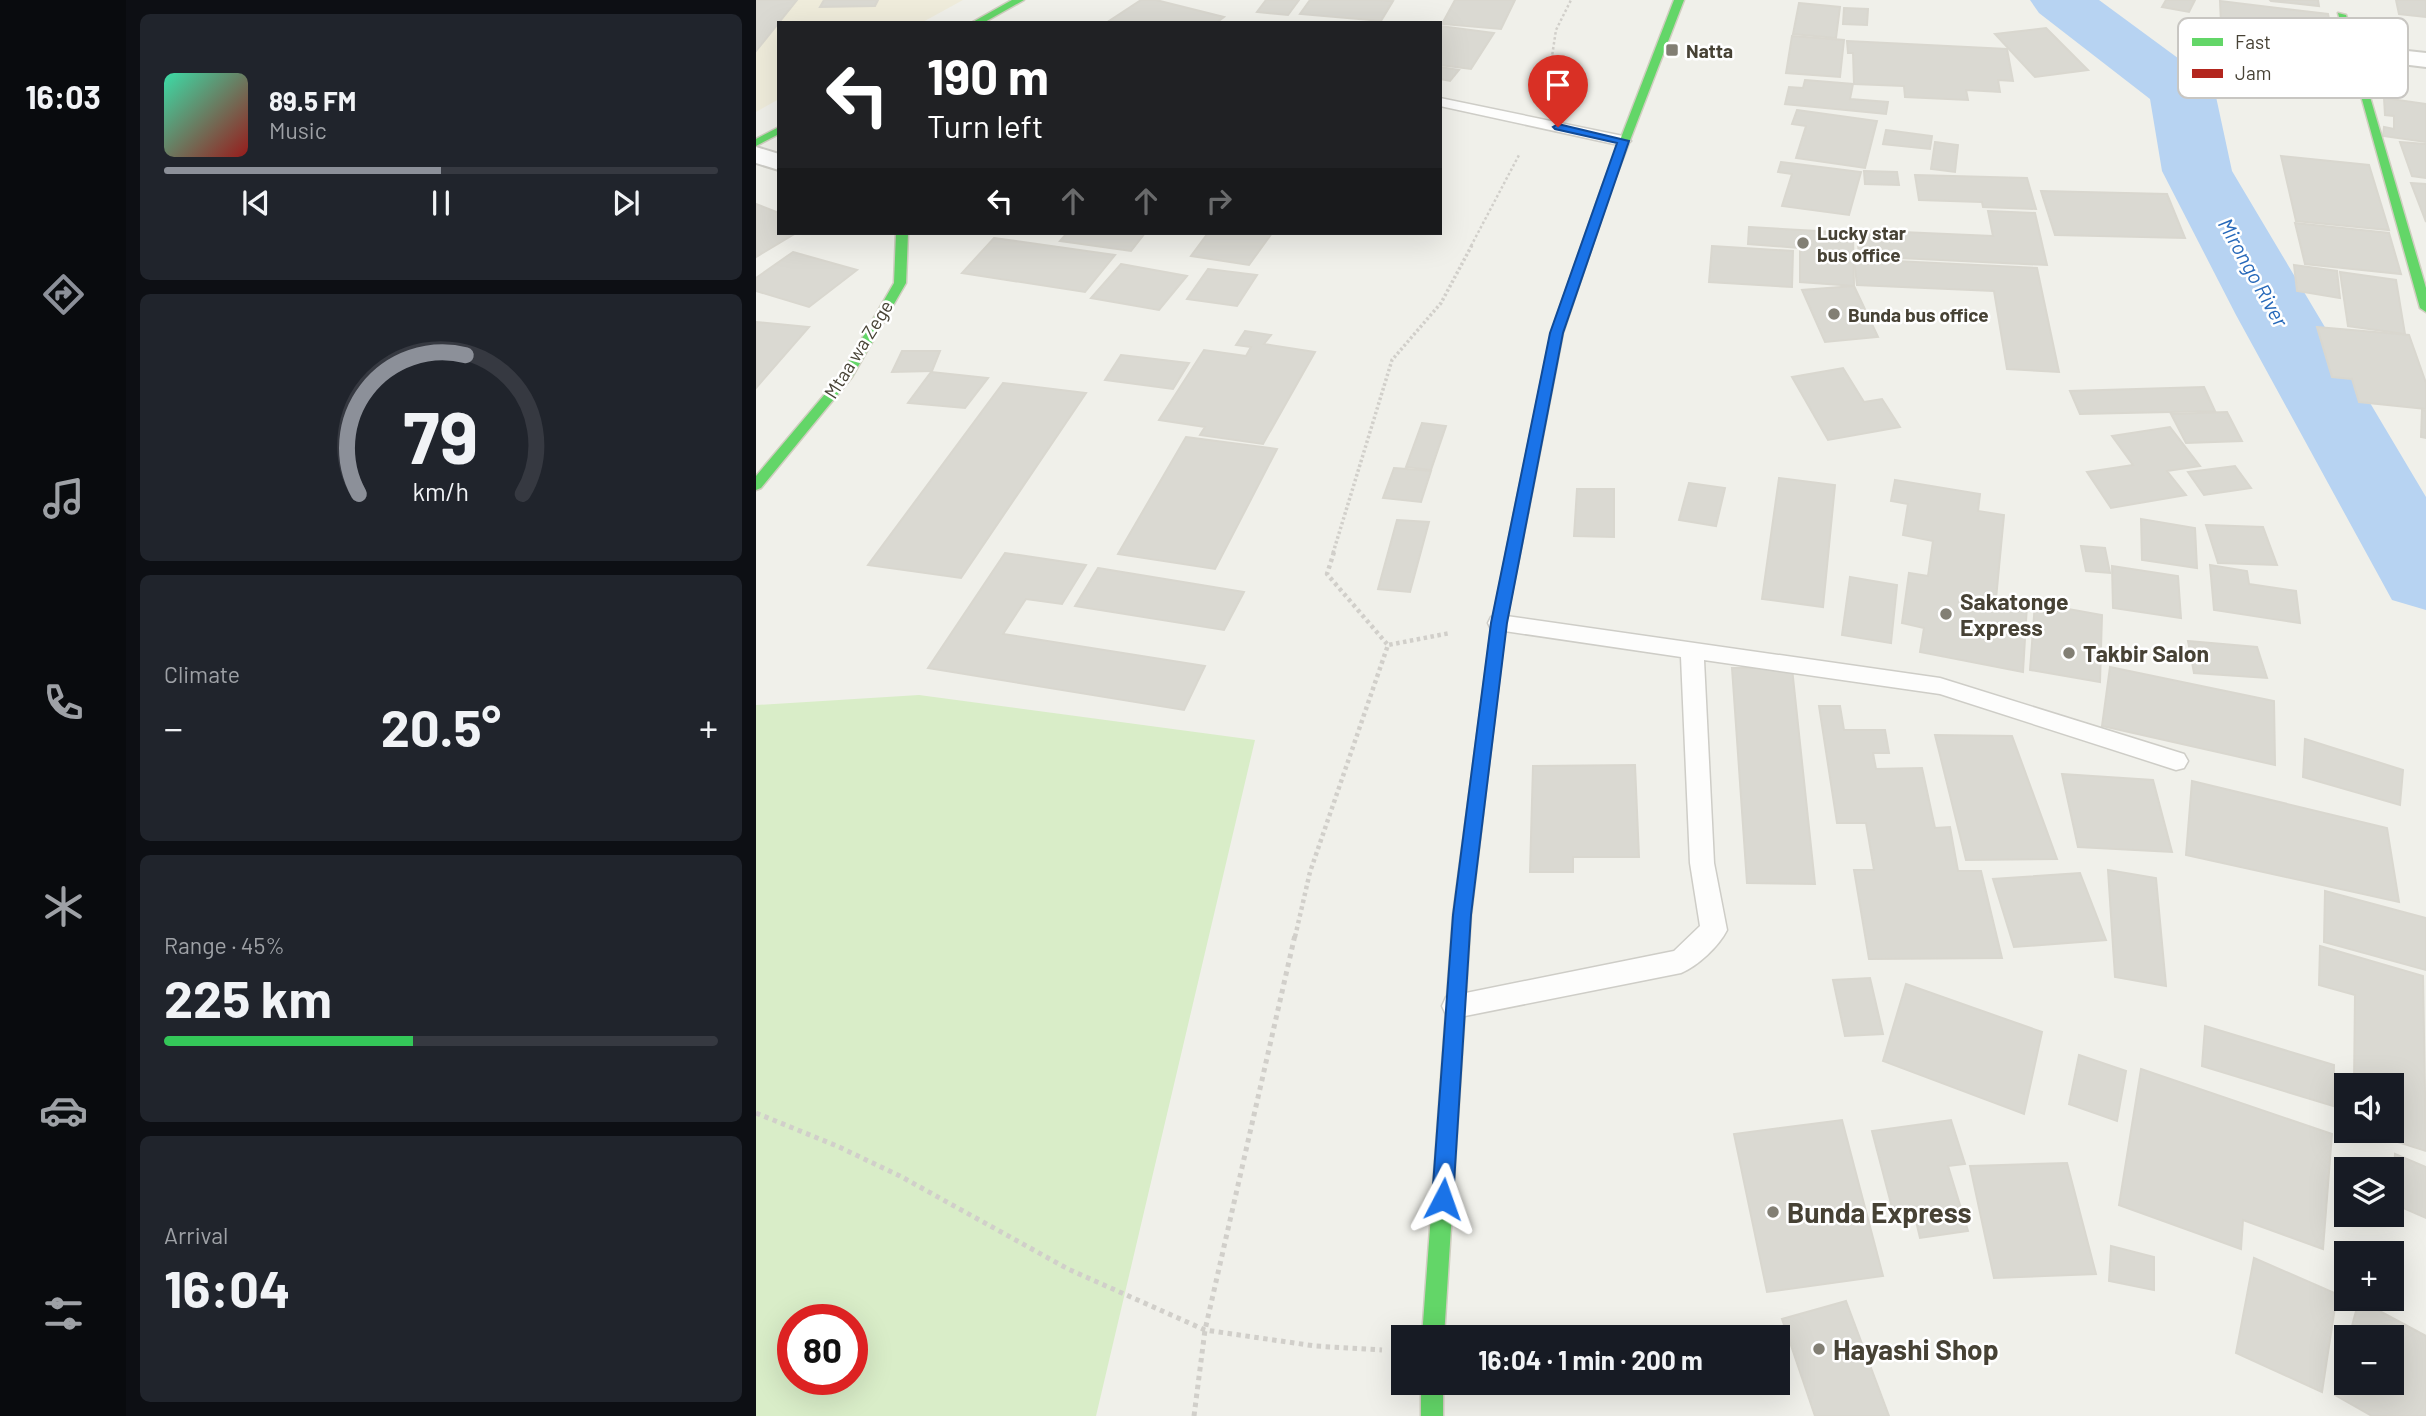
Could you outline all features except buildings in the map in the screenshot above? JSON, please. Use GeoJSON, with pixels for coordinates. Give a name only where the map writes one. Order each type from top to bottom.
{"type":"FeatureCollection","features":[{"type":"Feature","properties":{"kind":"main road"},"geometry":{"type":"LineString","coordinates":[[980,21],[1018,0]]}},
{"type":"Feature","properties":{"kind":"main road"},"geometry":{"type":"LineString","coordinates":[[1434,1325],[1462,915],[1499,623],[1557,333],[1623,141],[1679,0]]}},
{"type":"Feature","properties":{"kind":"main road"},"geometry":{"type":"LineString","coordinates":[[2365,98],[2426,308]]}},
{"type":"Feature","properties":{"kind":"main road"},"geometry":{"type":"LineString","coordinates":[[756,143],[777,131]]}},
{"type":"Feature","properties":{"kind":"main road","name":"Mtaa wa Zege"},"geometry":{"type":"LineString","coordinates":[[756,485],[846,377],[900,283],[902,235]]}},
{"type":"Feature","properties":{"kind":"main road"},"geometry":{"type":"LineString","coordinates":[[1432,1395],[1432,1416]]}},
{"type":"Feature","properties":{"kind":"street"},"geometry":{"type":"LineString","coordinates":[[2408,58],[2426,60]]}},
{"type":"Feature","properties":{"kind":"street"},"geometry":{"type":"LineString","coordinates":[[756,155],[777,161]]}},
{"type":"Feature","properties":{"kind":"lane"},"geometry":{"type":"LineString","coordinates":[[1442,102],[1623,141]]}},
{"type":"Feature","properties":{"kind":"lane"},"geometry":{"type":"LineString","coordinates":[[1499,623],[1940,685],[2176,761]]}},
{"type":"Feature","properties":{"kind":"lane"},"geometry":{"type":"LineString","coordinates":[[1455,1006],[1681,961],[1714,930],[1702,863],[1692,650]]}},
{"type":"Feature","properties":{"kind":"path"},"geometry":{"type":"LineString","coordinates":[[1388,645],[1327,574],[1392,360],[1441,303],[1536,122],[1545,101],[1556,30],[1571,0]]}},
{"type":"Feature","properties":{"kind":"path"},"geometry":{"type":"LineString","coordinates":[[1388,645],[1499,623]]}},
{"type":"Feature","properties":{"kind":"path"},"geometry":{"type":"LineString","coordinates":[[1194,1416],[1205,1330],[1310,872],[1388,645]]}},
{"type":"Feature","properties":{"kind":"path"},"geometry":{"type":"LineString","coordinates":[[756,1113],[900,1176],[1068,1269],[1205,1330],[1315,1346],[1391,1350]]}},
{"type":"Feature","properties":{"kind":"shaded area"},"geometry":{"type":"Polygon","coordinates":[[[756,0],[963,0],[925,21],[777,21],[777,100],[756,112],[756,0]]]}},
{"type":"Feature","properties":{"kind":"green space"},"geometry":{"type":"Polygon","coordinates":[[[919,695],[1255,740],[1096,1416],[756,1416],[756,705],[919,695]]]}},
{"type":"Feature","properties":{"kind":"waterway","name":"Mirongo River"},"geometry":{"type":"LineString","coordinates":[[2060,0],[2178,89]]}},
{"type":"Feature","properties":{"kind":"waterway","name":"Mirongo River"},"geometry":{"type":"LineString","coordinates":[[2183,98],[2197,171],[2276,315],[2426,576]]}},
{"type":"Feature","properties":{"kind":"traffic: fast"},"geometry":{"type":"LineString","coordinates":[[980,21],[1019,0]]}},
{"type":"Feature","properties":{"kind":"traffic: fast"},"geometry":{"type":"LineString","coordinates":[[1607,187],[1679,0]]}},
{"type":"Feature","properties":{"kind":"traffic: fast"},"geometry":{"type":"LineString","coordinates":[[2365,98],[2426,308]]}},
{"type":"Feature","properties":{"kind":"traffic: fast"},"geometry":{"type":"LineString","coordinates":[[756,143],[777,131]]}},
{"type":"Feature","properties":{"kind":"traffic: fast"},"geometry":{"type":"LineString","coordinates":[[756,485],[846,377],[900,283],[902,235]]}},
{"type":"Feature","properties":{"kind":"traffic: fast"},"geometry":{"type":"LineString","coordinates":[[1434,1325],[1462,915],[1499,623],[1521,513]]}},
{"type":"Feature","properties":{"kind":"traffic: fast"},"geometry":{"type":"LineString","coordinates":[[1432,1395],[1432,1416]]}},
{"type":"Feature","properties":{"kind":"traffic: jam"},"geometry":{"type":"LineString","coordinates":[[1521,513],[1557,333],[1607,187]]}},
{"type":"Feature","properties":{"kind":"place","name":"Natta"},"geometry":{"type":"Point","coordinates":[1672,50]}},
{"type":"Feature","properties":{"kind":"place","name":"Lucky star bus office"},"geometry":{"type":"Point","coordinates":[1803,243]}},
{"type":"Feature","properties":{"kind":"place","name":"Bunda bus office"},"geometry":{"type":"Point","coordinates":[1834,314]}},
{"type":"Feature","properties":{"kind":"place","name":"Sakatonge Express"},"geometry":{"type":"Point","coordinates":[1946,614]}},
{"type":"Feature","properties":{"kind":"place","name":"Takbir Salon"},"geometry":{"type":"Point","coordinates":[2069,653]}},
{"type":"Feature","properties":{"kind":"place","name":"Bunda Express"},"geometry":{"type":"Point","coordinates":[1773,1212]}},
{"type":"Feature","properties":{"kind":"place","name":"Hayashi Shop"},"geometry":{"type":"Point","coordinates":[1819,1349]}},
{"type":"Feature","properties":{"kind":"route"},"geometry":{"type":"LineString","coordinates":[[1443,1199],[1462,915],[1499,623],[1557,333],[1623,141],[1558,127]]}}]}
